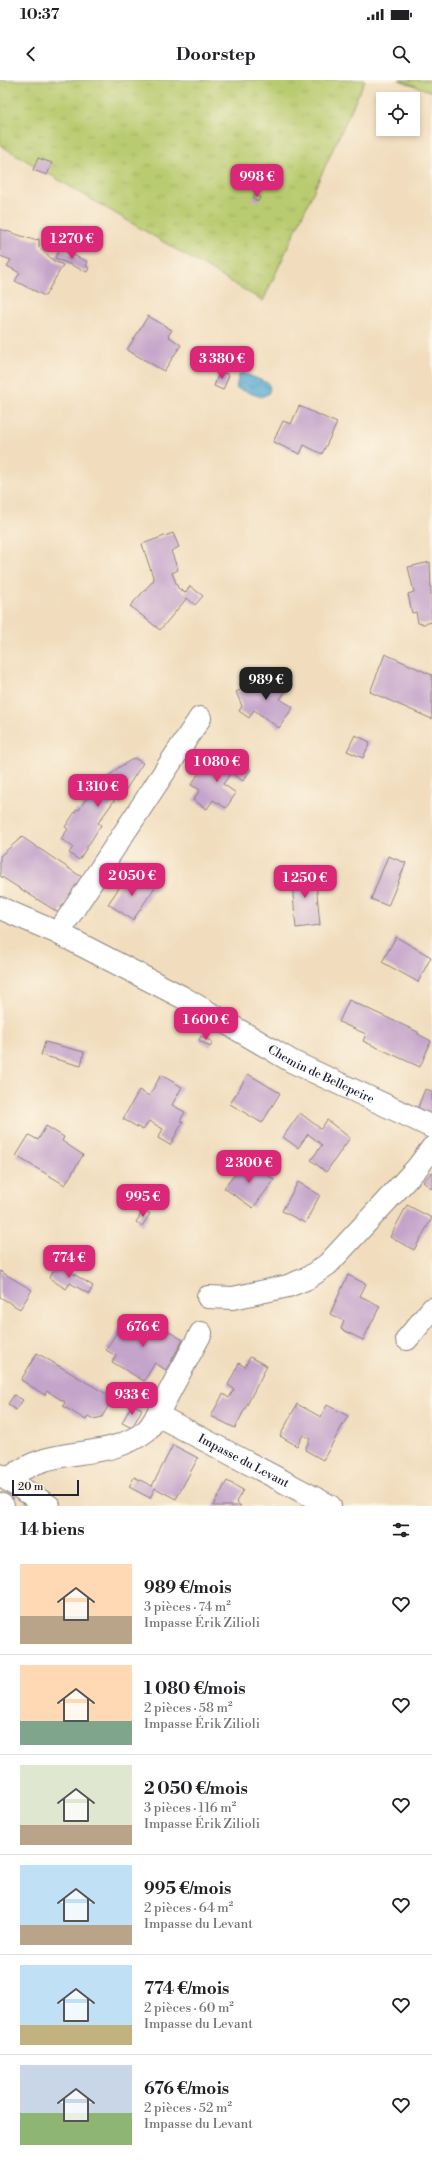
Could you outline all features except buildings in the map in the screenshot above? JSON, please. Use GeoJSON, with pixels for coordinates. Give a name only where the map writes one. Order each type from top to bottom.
{"type":"FeatureCollection","features":[{"type":"Feature","properties":{"kind":"street"},"geometry":{"type":"LineString","coordinates":[[58,933],[200,718]]}},
{"type":"Feature","properties":{"kind":"street","name":"Chemin de Bellepeire"},"geometry":{"type":"LineString","coordinates":[[0,908],[58,933],[182,997],[294,1062],[432,1127]]}},
{"type":"Feature","properties":{"kind":"street"},"geometry":{"type":"LineString","coordinates":[[208,1297],[233,1298],[288,1286],[308,1278],[328,1264],[418,1168],[432,1148]]}},
{"type":"Feature","properties":{"kind":"street"},"geometry":{"type":"LineString","coordinates":[[407,1339],[432,1309]]}},
{"type":"Feature","properties":{"kind":"street"},"geometry":{"type":"LineString","coordinates":[[4,1478],[38,1461],[60,1455],[115,1448],[127,1443],[147,1430],[157,1415],[201,1333]]}},
{"type":"Feature","properties":{"kind":"street","name":"Impasse du Levant"},"geometry":{"type":"LineString","coordinates":[[157,1415],[330,1506]]}},
{"type":"Feature","properties":{"kind":"street"},"geometry":{"type":"LineString","coordinates":[[4,1478],[50,1506]]}},
{"type":"Feature","properties":{"kind":"green space"},"geometry":{"type":"Polygon","coordinates":[[[0,80],[365,80],[263,301],[0,145],[0,80]]]}},
{"type":"Feature","properties":{"kind":"green space"},"geometry":{"type":"Polygon","coordinates":[[[399,80],[432,80],[432,92],[399,80]]]}},
{"type":"Feature","properties":{"kind":"water"},"geometry":{"type":"Polygon","coordinates":[[[243,373],[268,383],[270,389],[268,394],[261,397],[236,388],[239,374],[243,373]]]}}]}
